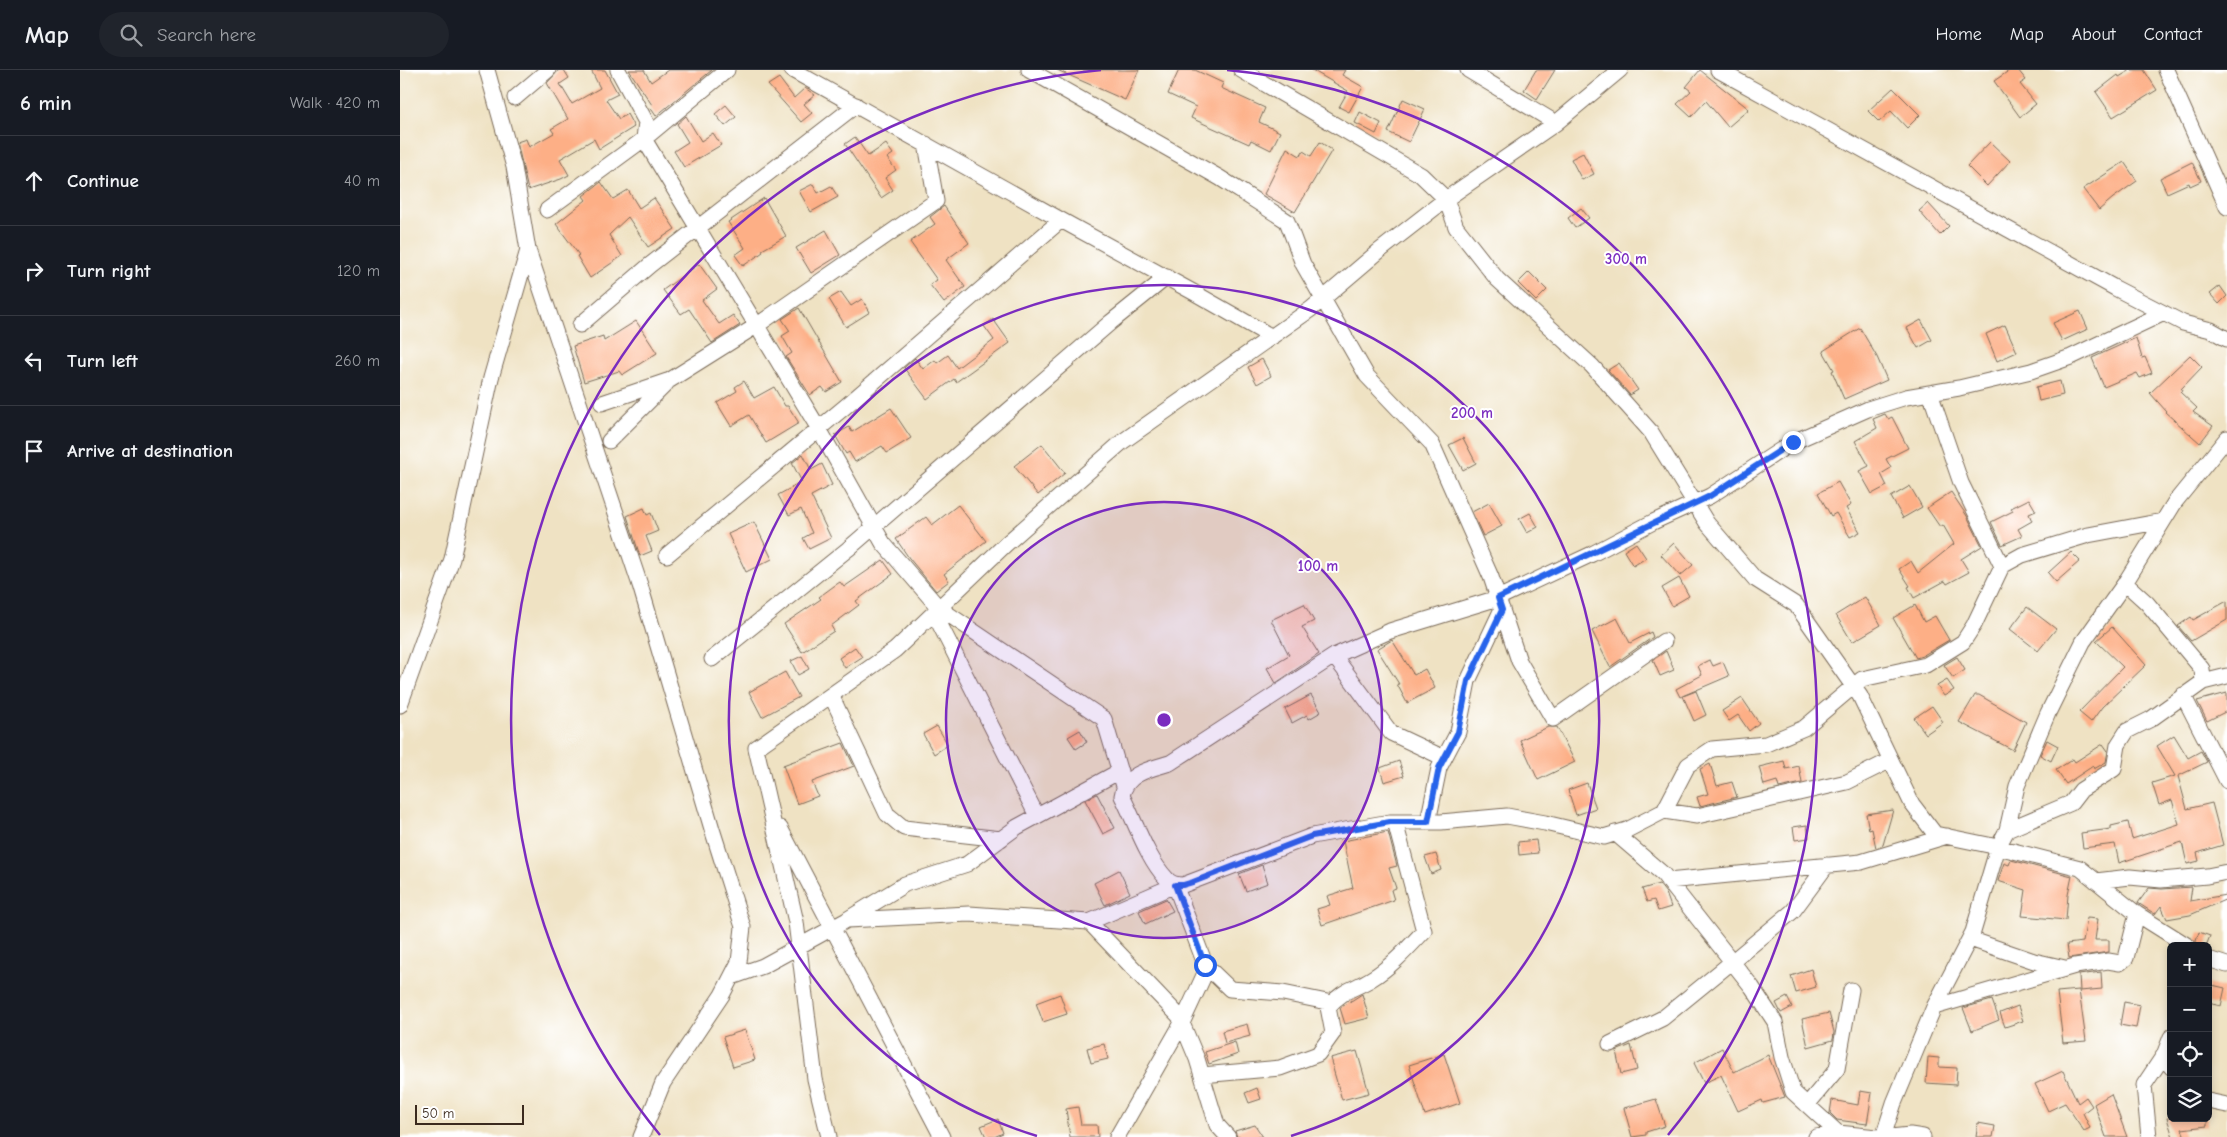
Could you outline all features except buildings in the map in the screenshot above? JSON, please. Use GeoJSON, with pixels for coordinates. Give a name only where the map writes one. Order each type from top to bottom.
{"type":"FeatureCollection","features":[{"type":"Feature","properties":{"kind":"street"},"geometry":{"type":"LineString","coordinates":[[487,70],[514,167],[528,250],[640,585],[743,927],[739,962],[732,977],[663,1083],[641,1137]]}},
{"type":"Feature","properties":{"kind":"street"},"geometry":{"type":"LineString","coordinates":[[515,98],[548,70]]}},
{"type":"Feature","properties":{"kind":"street"},"geometry":{"type":"LineString","coordinates":[[618,70],[646,122],[644,139],[819,428],[883,543],[936,610],[1037,816]]}},
{"type":"Feature","properties":{"kind":"street"},"geometry":{"type":"LineString","coordinates":[[547,210],[644,139],[728,70]]}},
{"type":"Feature","properties":{"kind":"street"},"geometry":{"type":"LineString","coordinates":[[792,70],[1272,337]]}},
{"type":"Feature","properties":{"kind":"street"},"geometry":{"type":"LineString","coordinates":[[1029,70],[1220,178],[1286,221],[1303,264],[1368,376],[1432,444],[1491,577],[1519,661],[1553,719],[1664,640]]}},
{"type":"Feature","properties":{"kind":"street"},"geometry":{"type":"LineString","coordinates":[[1241,70],[1421,175],[1446,199],[1456,227],[1497,279],[1592,366],[1651,432],[1707,523],[1755,579],[1796,605],[1860,696],[1912,804],[1935,834],[1998,847],[2080,868],[2137,914],[2182,942]]}},
{"type":"Feature","properties":{"kind":"street"},"geometry":{"type":"LineString","coordinates":[[1468,70],[1556,123]]}},
{"type":"Feature","properties":{"kind":"street"},"geometry":{"type":"LineString","coordinates":[[829,1137],[815,1080],[796,922],[756,748],[895,650],[1006,544],[1122,442],[1323,300],[1446,199],[1556,123],[1620,70]]}},
{"type":"Feature","properties":{"kind":"street"},"geometry":{"type":"LineString","coordinates":[[1718,70],[2164,313],[2183,323],[2210,330],[2227,339]]}},
{"type":"Feature","properties":{"kind":"street"},"geometry":{"type":"LineString","coordinates":[[2166,70],[2227,207]]}},
{"type":"Feature","properties":{"kind":"street"},"geometry":{"type":"LineString","coordinates":[[580,325],[650,266],[856,104]]}},
{"type":"Feature","properties":{"kind":"street"},"geometry":{"type":"LineString","coordinates":[[609,441],[670,380],[756,326],[936,201],[926,144]]}},
{"type":"Feature","properties":{"kind":"street"},"geometry":{"type":"LineString","coordinates":[[667,554],[819,428],[1060,220]]}},
{"type":"Feature","properties":{"kind":"street"},"geometry":{"type":"LineString","coordinates":[[400,705],[452,559],[491,378],[528,250]]}},
{"type":"Feature","properties":{"kind":"street"},"geometry":{"type":"LineString","coordinates":[[712,660],[874,527],[1111,322],[1167,277]]}},
{"type":"Feature","properties":{"kind":"street"},"geometry":{"type":"LineString","coordinates":[[732,977],[763,966],[847,920],[904,884],[967,864],[1037,816],[1122,779],[1130,779],[1147,770],[1170,763],[1334,656],[1390,631],[1500,604],[1710,496],[1793,442],[1868,409],[1906,397],[2031,370],[2071,357],[2164,313]]}},
{"type":"Feature","properties":{"kind":"street"},"geometry":{"type":"LineString","coordinates":[[602,403],[670,380]]}},
{"type":"Feature","properties":{"kind":"street"},"geometry":{"type":"LineString","coordinates":[[1930,393],[1961,483],[2002,566]]}},
{"type":"Feature","properties":{"kind":"street"},"geometry":{"type":"LineString","coordinates":[[1883,1137],[1894,1103],[1934,1006],[1970,940],[1998,847],[2007,830],[2017,786],[2048,713],[2083,642],[2125,583],[2175,502],[2227,438]]}},
{"type":"Feature","properties":{"kind":"street"},"geometry":{"type":"LineString","coordinates":[[1664,811],[1688,764],[1712,749],[1766,744],[1804,728],[1862,679],[1926,665],[1963,642],[1974,625],[2002,566],[2022,555],[2088,535],[2163,521]]}},
{"type":"Feature","properties":{"kind":"street"},"geometry":{"type":"LineString","coordinates":[[2125,583],[2147,603],[2202,669],[2203,682]]}},
{"type":"Feature","properties":{"kind":"street"},"geometry":{"type":"LineString","coordinates":[[1428,822],[1439,768],[1458,732],[1468,681],[1500,604]]}},
{"type":"Feature","properties":{"kind":"street"},"geometry":{"type":"LineString","coordinates":[[936,610],[1104,720],[1122,779],[1122,796],[1154,860],[1166,880],[1175,885],[1207,969],[1182,1023],[1118,1137]]}},
{"type":"Feature","properties":{"kind":"street"},"geometry":{"type":"LineString","coordinates":[[1334,656],[1391,733],[1444,758]]}},
{"type":"Feature","properties":{"kind":"street"},"geometry":{"type":"LineString","coordinates":[[2007,830],[2071,803],[2081,790],[2114,768],[2118,745],[2128,731],[2151,719],[2203,682],[2227,676]]}},
{"type":"Feature","properties":{"kind":"street"},"geometry":{"type":"LineString","coordinates":[[832,695],[887,814],[904,828],[1001,839]]}},
{"type":"Feature","properties":{"kind":"street"},"geometry":{"type":"LineString","coordinates":[[2184,695],[2227,781]]}},
{"type":"Feature","properties":{"kind":"street"},"geometry":{"type":"LineString","coordinates":[[847,920],[969,914],[1089,922],[1175,885],[1193,882],[1312,836],[1395,822],[1428,822],[1507,816],[1604,837],[1626,830],[1664,811],[1697,816],[1847,782],[1891,760]]}},
{"type":"Feature","properties":{"kind":"street"},"geometry":{"type":"LineString","coordinates":[[771,812],[942,1137]]}},
{"type":"Feature","properties":{"kind":"street"},"geometry":{"type":"LineString","coordinates":[[1328,1006],[1339,994],[1372,979],[1406,950],[1424,931],[1395,822]]}},
{"type":"Feature","properties":{"kind":"street"},"geometry":{"type":"LineString","coordinates":[[1615,834],[1668,881],[1733,961],[1775,1022],[1782,1057],[1793,1092],[1838,1133]]}},
{"type":"Feature","properties":{"kind":"street"},"geometry":{"type":"LineString","coordinates":[[1668,881],[1861,862],[1947,836]]}},
{"type":"Feature","properties":{"kind":"street"},"geometry":{"type":"LineString","coordinates":[[1610,1044],[1663,1018],[1733,961],[1793,911],[1827,865]]}},
{"type":"Feature","properties":{"kind":"street"},"geometry":{"type":"LineString","coordinates":[[2096,881],[2130,877],[2161,880],[2207,876],[2227,872]]}},
{"type":"Feature","properties":{"kind":"street"},"geometry":{"type":"LineString","coordinates":[[1934,1006],[2067,968],[2108,961],[2120,963],[2126,958],[2137,914]]}},
{"type":"Feature","properties":{"kind":"street"},"geometry":{"type":"LineString","coordinates":[[1089,922],[1179,1016],[1202,1075],[1217,1125],[1228,1137]]}},
{"type":"Feature","properties":{"kind":"street"},"geometry":{"type":"LineString","coordinates":[[1970,940],[2034,961],[2067,968]]}},
{"type":"Feature","properties":{"kind":"street"},"geometry":{"type":"LineString","coordinates":[[2212,961],[2227,965]]}},
{"type":"Feature","properties":{"kind":"street"},"geometry":{"type":"LineString","coordinates":[[1202,1075],[1280,1068],[1318,1054],[1333,1033],[1327,1002],[1283,993],[1230,989],[1205,965]]}},
{"type":"Feature","properties":{"kind":"street"},"geometry":{"type":"LineString","coordinates":[[1808,1105],[1837,1069],[1851,990]]}},
{"type":"Feature","properties":{"kind":"street"},"geometry":{"type":"LineString","coordinates":[[2149,1137],[2144,1085],[2167,1061]]}},
{"type":"Feature","properties":{"kind":"street"},"geometry":{"type":"LineString","coordinates":[[2212,1102],[2227,1105]]}},
{"type":"Feature","properties":{"kind":"street"},"geometry":{"type":"LineString","coordinates":[[1816,1137],[1838,1133],[1877,1137]]}},
{"type":"Feature","properties":{"kind":"street"},"geometry":{"type":"LineString","coordinates":[[1891,1137],[1910,1135],[1923,1137]]}},
{"type":"Feature","properties":{"kind":"route"},"geometry":{"type":"LineString","coordinates":[[1205,965],[1175,885],[1193,882],[1312,836],[1390,822],[1428,822],[1439,768],[1458,732],[1468,681],[1502,610],[1498,598],[1710,496],[1793,442]]}}]}
